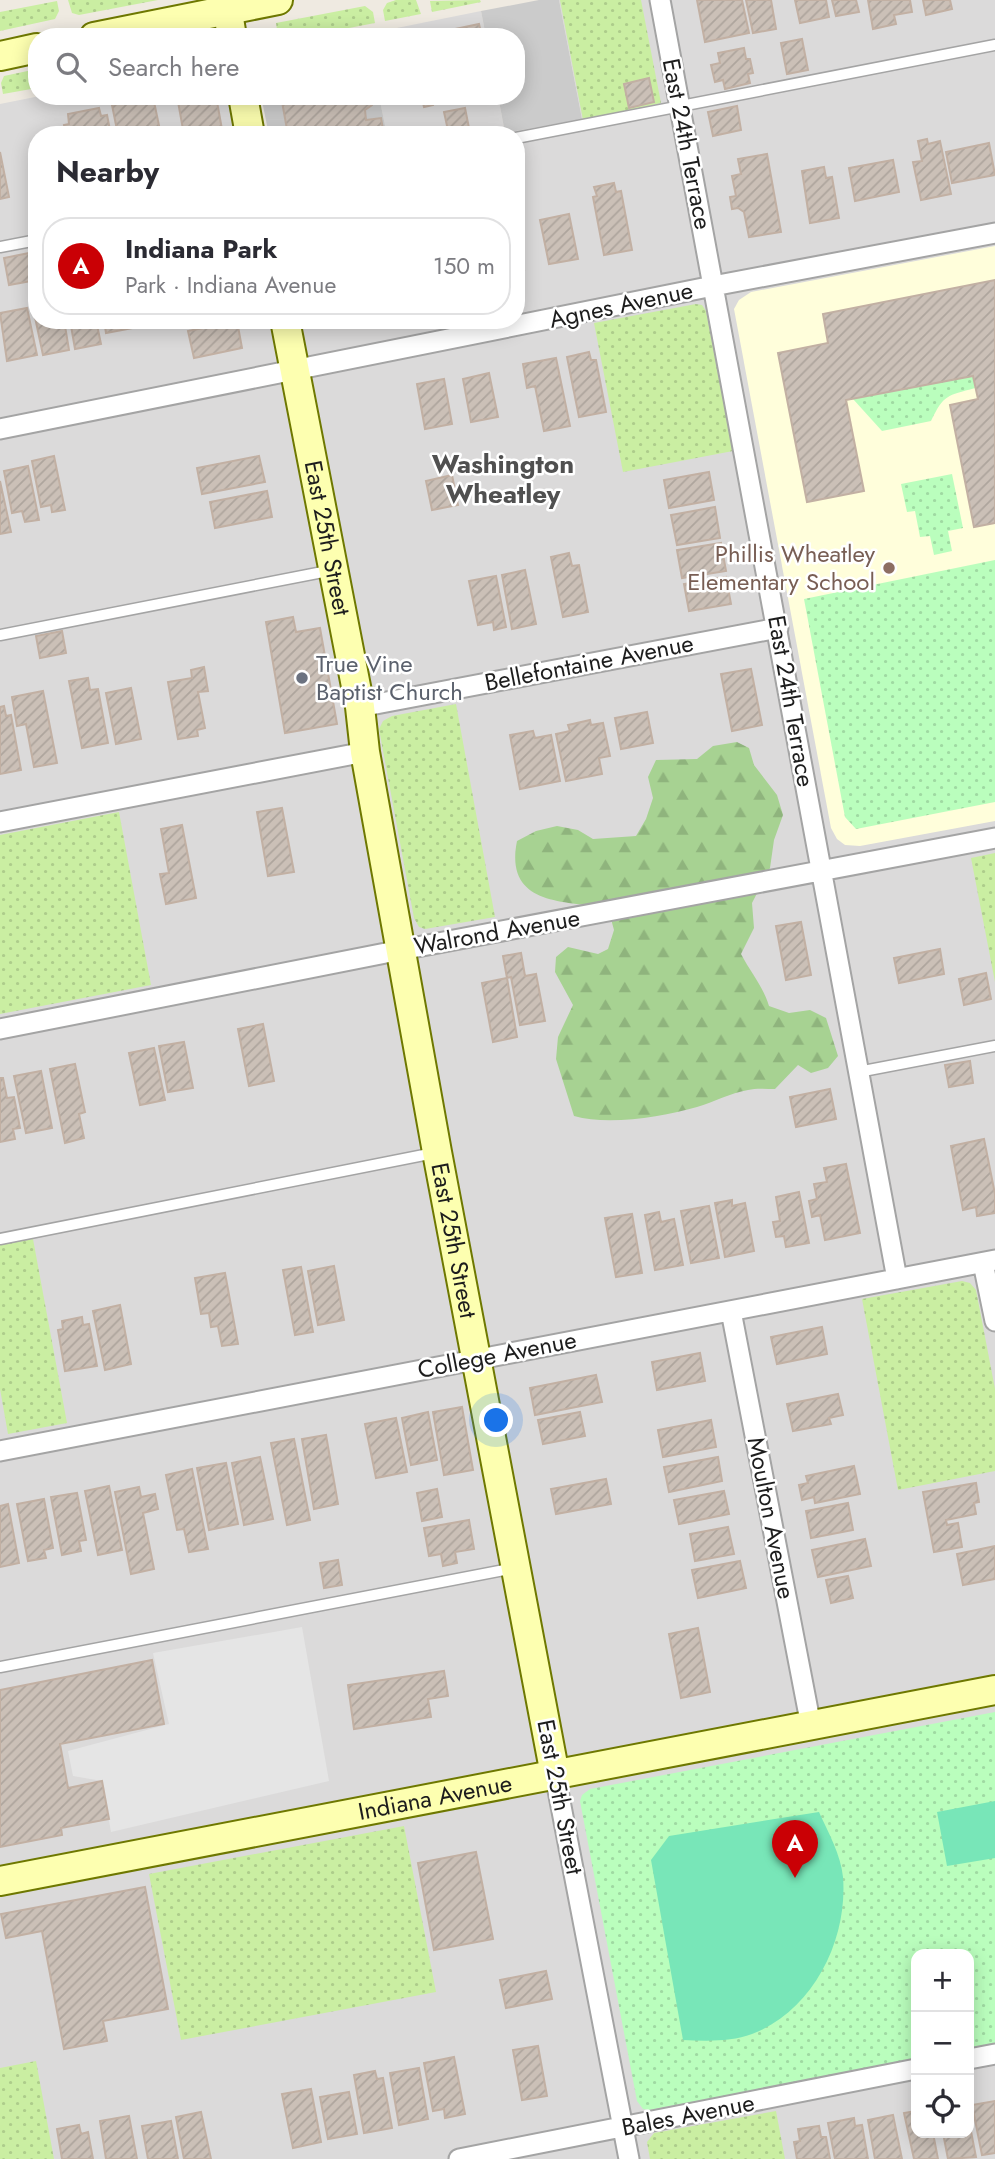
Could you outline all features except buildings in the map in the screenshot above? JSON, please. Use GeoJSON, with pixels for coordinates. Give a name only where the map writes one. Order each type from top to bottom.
{"type":"FeatureCollection","features":[{"type":"Feature","properties":{"kind":"street"},"geometry":{"type":"LineString","coordinates":[[151,28],[228,16],[278,0]]}},
{"type":"Feature","properties":{"kind":"street","name":"East 24th Terrace"},"geometry":{"type":"LineString","coordinates":[[660,0],[897,1279]]}},
{"type":"Feature","properties":{"kind":"street"},"geometry":{"type":"LineString","coordinates":[[0,56],[28,50]]}},
{"type":"Feature","properties":{"kind":"street"},"geometry":{"type":"LineString","coordinates":[[245,105],[248,126]]}},
{"type":"Feature","properties":{"kind":"street","name":"Agnes Avenue"},"geometry":{"type":"LineString","coordinates":[[525,325],[995,233]]}},
{"type":"Feature","properties":{"kind":"street","name":"East 25th Street"},"geometry":{"type":"LineString","coordinates":[[287,329],[360,706],[365,752],[515,1567],[629,2159]]}},
{"type":"Feature","properties":{"kind":"street","name":"Agnes Avenue"},"geometry":{"type":"LineString","coordinates":[[0,429],[504,329]]}},
{"type":"Feature","properties":{"kind":"street","name":"Bellefontaine Avenue"},"geometry":{"type":"LineString","coordinates":[[360,706],[778,628]]}},
{"type":"Feature","properties":{"kind":"street"},"geometry":{"type":"LineString","coordinates":[[0,822],[365,752]]}},
{"type":"Feature","properties":{"kind":"street","name":"Walrond Avenue"},"geometry":{"type":"LineString","coordinates":[[0,1029],[995,838]]}},
{"type":"Feature","properties":{"kind":"street"},"geometry":{"type":"LineString","coordinates":[[989,1262],[995,1321]]}},
{"type":"Feature","properties":{"kind":"street","name":"College Avenue"},"geometry":{"type":"LineString","coordinates":[[0,1451],[989,1262]]}},
{"type":"Feature","properties":{"kind":"street","name":"Moulton Avenue"},"geometry":{"type":"LineString","coordinates":[[731,1311],[811,1726]]}},
{"type":"Feature","properties":{"kind":"street","name":"Indiana Avenue"},"geometry":{"type":"LineString","coordinates":[[0,1881],[995,1690]]}},
{"type":"Feature","properties":{"kind":"street"},"geometry":{"type":"LineString","coordinates":[[974,2058],[995,2054]]}},
{"type":"Feature","properties":{"kind":"street","name":"Bales Avenue"},"geometry":{"type":"LineString","coordinates":[[459,2159],[911,2071]]}},
{"type":"Feature","properties":{"kind":"lane"},"geometry":{"type":"LineString","coordinates":[[525,136],[995,45]]}},
{"type":"Feature","properties":{"kind":"lane"},"geometry":{"type":"LineString","coordinates":[[0,247],[28,242]]}},
{"type":"Feature","properties":{"kind":"lane"},"geometry":{"type":"LineString","coordinates":[[0,635],[333,570]]}},
{"type":"Feature","properties":{"kind":"lane"},"geometry":{"type":"LineString","coordinates":[[858,1072],[995,1046]]}},
{"type":"Feature","properties":{"kind":"lane"},"geometry":{"type":"LineString","coordinates":[[0,1239],[438,1152]]}},
{"type":"Feature","properties":{"kind":"lane"},"geometry":{"type":"LineString","coordinates":[[0,1667],[515,1567]]}},
{"type":"Feature","properties":{"kind":"shaded area"},"geometry":{"type":"Polygon","coordinates":[[[539,0],[559,0],[582,119],[525,129],[525,126],[504,126],[500,105],[525,105],[525,28],[484,28],[481,11],[539,0]]]}},
{"type":"Feature","properties":{"kind":"shaded area"},"geometry":{"type":"Polygon","coordinates":[[[559,0],[995,0],[995,2159],[0,2159],[0,104],[28,98],[28,105],[233,105],[236,126],[28,126],[28,329],[525,329],[525,129],[582,118],[559,0]]]}},
{"type":"Feature","properties":{"kind":"shaded area"},"geometry":{"type":"Polygon","coordinates":[[[481,11],[484,28],[397,28],[481,11]]]}},
{"type":"Feature","properties":{"kind":"shaded area"},"geometry":{"type":"Polygon","coordinates":[[[263,105],[381,105],[385,126],[267,126],[263,105]]]}},
{"type":"Feature","properties":{"kind":"shaded area"},"geometry":{"type":"Polygon","coordinates":[[[381,105],[500,105],[504,126],[385,126],[381,105]]]}},
{"type":"Feature","properties":{"kind":"shaded area","name":"Phillis Wheatley Elementary School"},"geometry":{"type":"Polygon","coordinates":[[[995,246],[995,821],[860,846],[845,845],[837,839],[831,828],[734,309],[739,300],[751,292],[995,246]]]}},
{"type":"Feature","properties":{"kind":"shaded area"},"geometry":{"type":"Polygon","coordinates":[[[302,1627],[329,1781],[111,1832],[102,1781],[73,1776],[68,1751],[169,1724],[153,1653],[302,1627]]]}},
{"type":"Feature","properties":{"kind":"green space"},"geometry":{"type":"Polygon","coordinates":[[[68,0],[158,0],[79,15],[72,13],[68,0]]]}},
{"type":"Feature","properties":{"kind":"green space"},"geometry":{"type":"Polygon","coordinates":[[[416,0],[421,14],[385,21],[383,10],[387,3],[416,0]]]}},
{"type":"Feature","properties":{"kind":"green space"},"geometry":{"type":"Polygon","coordinates":[[[560,0],[641,0],[661,103],[583,120],[560,0]]]}},
{"type":"Feature","properties":{"kind":"green space"},"geometry":{"type":"Polygon","coordinates":[[[57,1],[59,11],[55,19],[0,31],[0,12],[57,1]]]}},
{"type":"Feature","properties":{"kind":"green space"},"geometry":{"type":"Polygon","coordinates":[[[430,1],[481,2],[432,12],[430,1]]]}},
{"type":"Feature","properties":{"kind":"green space"},"geometry":{"type":"Polygon","coordinates":[[[365,6],[373,12],[375,23],[349,28],[277,28],[276,23],[365,6]]]}},
{"type":"Feature","properties":{"kind":"green space"},"geometry":{"type":"Polygon","coordinates":[[[28,71],[28,90],[3,94],[1,83],[4,76],[28,71]]]}},
{"type":"Feature","properties":{"kind":"green space"},"geometry":{"type":"Polygon","coordinates":[[[702,305],[706,311],[733,451],[623,472],[594,323],[702,305]]]}},
{"type":"Feature","properties":{"kind":"green space"},"geometry":{"type":"Polygon","coordinates":[[[973,376],[975,388],[947,397],[931,421],[882,431],[853,399],[973,376]]]}},
{"type":"Feature","properties":{"kind":"green space"},"geometry":{"type":"Polygon","coordinates":[[[952,474],[963,528],[948,531],[952,551],[934,555],[930,536],[920,537],[915,511],[907,512],[901,484],[952,474]]]}},
{"type":"Feature","properties":{"kind":"green space"},"geometry":{"type":"Polygon","coordinates":[[[995,560],[995,802],[856,829],[845,817],[804,599],[995,560]]]}},
{"type":"Feature","properties":{"kind":"green space"},"geometry":{"type":"Polygon","coordinates":[[[456,704],[495,917],[425,929],[419,927],[414,918],[379,729],[383,721],[392,716],[456,704]]]}},
{"type":"Feature","properties":{"kind":"green space"},"geometry":{"type":"Polygon","coordinates":[[[737,742],[749,748],[754,765],[777,795],[783,815],[774,840],[770,868],[752,903],[754,928],[741,954],[769,1006],[789,1013],[810,1010],[826,1018],[838,1056],[828,1068],[811,1073],[798,1065],[775,1089],[741,1091],[683,1111],[619,1120],[574,1116],[556,1059],[558,1037],[573,1005],[555,972],[556,957],[568,947],[598,954],[608,949],[614,930],[608,908],[556,901],[528,889],[520,878],[515,862],[517,841],[536,831],[557,826],[578,830],[593,839],[636,836],[646,819],[653,798],[648,777],[656,760],[697,759],[713,746],[737,742]]]}},
{"type":"Feature","properties":{"kind":"green space"},"geometry":{"type":"Polygon","coordinates":[[[119,812],[151,985],[0,1014],[0,835],[119,812]]]}},
{"type":"Feature","properties":{"kind":"green space"},"geometry":{"type":"Polygon","coordinates":[[[995,853],[995,982],[971,858],[995,853]]]}},
{"type":"Feature","properties":{"kind":"green space"},"geometry":{"type":"Polygon","coordinates":[[[33,1239],[67,1423],[8,1434],[0,1389],[0,1245],[33,1239]]]}},
{"type":"Feature","properties":{"kind":"green space"},"geometry":{"type":"Polygon","coordinates":[[[962,1281],[970,1283],[976,1290],[995,1389],[995,1471],[898,1490],[862,1299],[962,1281]]]}},
{"type":"Feature","properties":{"kind":"green space"},"geometry":{"type":"Polygon","coordinates":[[[995,1712],[995,2045],[974,2049],[974,1949],[911,1949],[911,2061],[643,2109],[637,2101],[580,1801],[582,1795],[590,1789],[995,1712]]]}},
{"type":"Feature","properties":{"kind":"green space"},"geometry":{"type":"Polygon","coordinates":[[[995,1801],[995,1858],[947,1866],[937,1812],[995,1801]]]}},
{"type":"Feature","properties":{"kind":"green space"},"geometry":{"type":"Polygon","coordinates":[[[819,1812],[837,1852],[843,1877],[839,1925],[822,1970],[793,2009],[774,2023],[752,2034],[736,2038],[683,2040],[651,1860],[669,1836],[819,1812]]]}},
{"type":"Feature","properties":{"kind":"green space"},"geometry":{"type":"Polygon","coordinates":[[[404,1826],[436,1992],[181,2040],[149,1874],[404,1826]]]}},
{"type":"Feature","properties":{"kind":"green space"},"geometry":{"type":"Polygon","coordinates":[[[36,2061],[54,2159],[0,2159],[0,2068],[36,2061]]]}},
{"type":"Feature","properties":{"kind":"green space"},"geometry":{"type":"Polygon","coordinates":[[[776,2111],[785,2159],[650,2159],[647,2142],[654,2133],[776,2111]]]}},
{"type":"Feature","properties":{"kind":"place","name":"Phillis Wheatley Elementary School"},"geometry":{"type":"Point","coordinates":[889,568]}},
{"type":"Feature","properties":{"kind":"place","name":"True Vine Baptist Church"},"geometry":{"type":"Point","coordinates":[302,678]}},
{"type":"Feature","properties":{"kind":"place","name":"Indiana Park"},"geometry":{"type":"Point","coordinates":[795,1878]}},
{"type":"Feature","properties":{"kind":"district","name":"Washington Wheatley"},"geometry":{"type":"Point","coordinates":[503,479]}}]}
